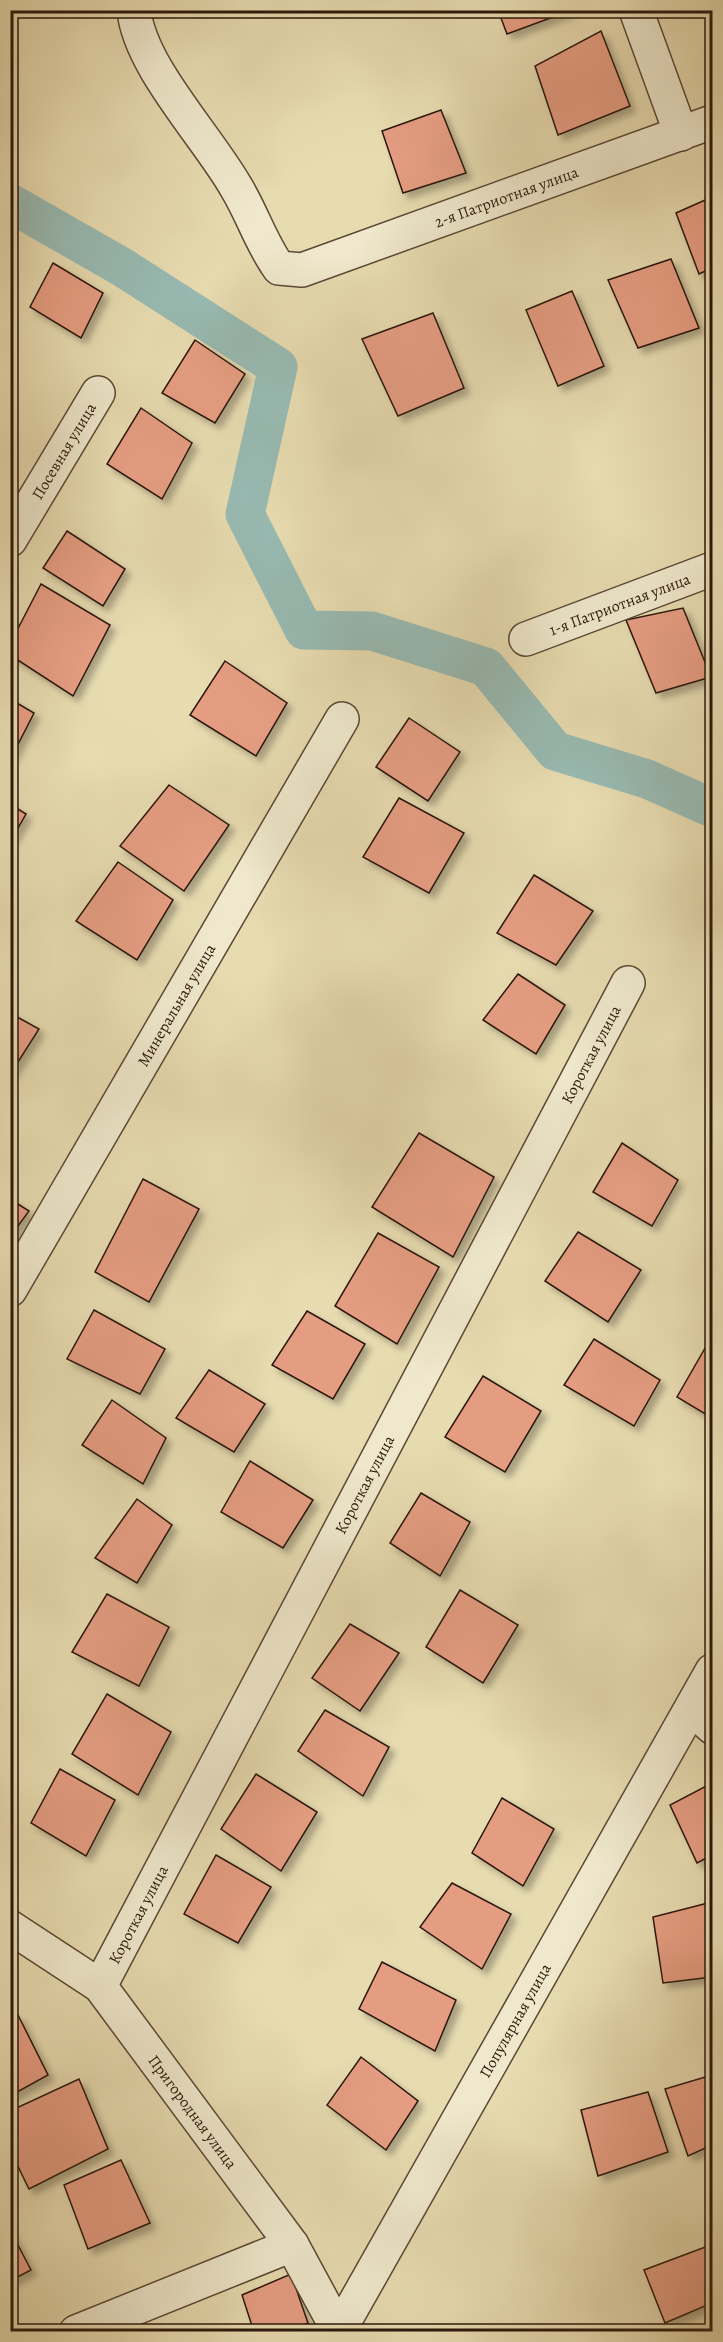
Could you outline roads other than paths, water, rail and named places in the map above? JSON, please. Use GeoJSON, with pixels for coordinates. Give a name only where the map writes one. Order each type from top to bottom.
{"type":"FeatureCollection","features":[{"type":"Feature","properties":{"kind":"street","name":"2-я Патриотная улица"},"geometry":{"type":"LineString","coordinates":[[134,10],[135,27],[152,65],[233,181],[267,251],[279,268],[302,270],[712,122]]}},
{"type":"Feature","properties":{"kind":"street"},"geometry":{"type":"LineString","coordinates":[[636,10],[681,134]]}},
{"type":"Feature","properties":{"kind":"street","name":"Посевная улица"},"geometry":{"type":"LineString","coordinates":[[10,540],[98,393]]}},
{"type":"Feature","properties":{"kind":"street","name":"1-я Патриотная улица"},"geometry":{"type":"LineString","coordinates":[[526,639],[712,569]]}},
{"type":"Feature","properties":{"kind":"street","name":"Минеральная улица"},"geometry":{"type":"LineString","coordinates":[[10,1290],[342,719]]}},
{"type":"Feature","properties":{"kind":"street","name":"Короткая улица"},"geometry":{"type":"LineString","coordinates":[[100,1986],[628,983]]}},
{"type":"Feature","properties":{"kind":"street","name":"Популярная улица"},"geometry":{"type":"LineString","coordinates":[[339,2331],[702,1718],[712,1671]]}},
{"type":"Feature","properties":{"kind":"street","name":"Пригородная улица"},"geometry":{"type":"LineString","coordinates":[[10,1927],[100,1986],[292,2245],[339,2331]]}},
{"type":"Feature","properties":{"kind":"street"},"geometry":{"type":"LineString","coordinates":[[76,2331],[292,2245]]}},
{"type":"Feature","properties":{"kind":"waterway"},"geometry":{"type":"LineString","coordinates":[[10,203],[122,267],[278,367],[245,514],[304,630],[372,631],[486,667],[555,751],[647,779],[712,808]]}}]}
